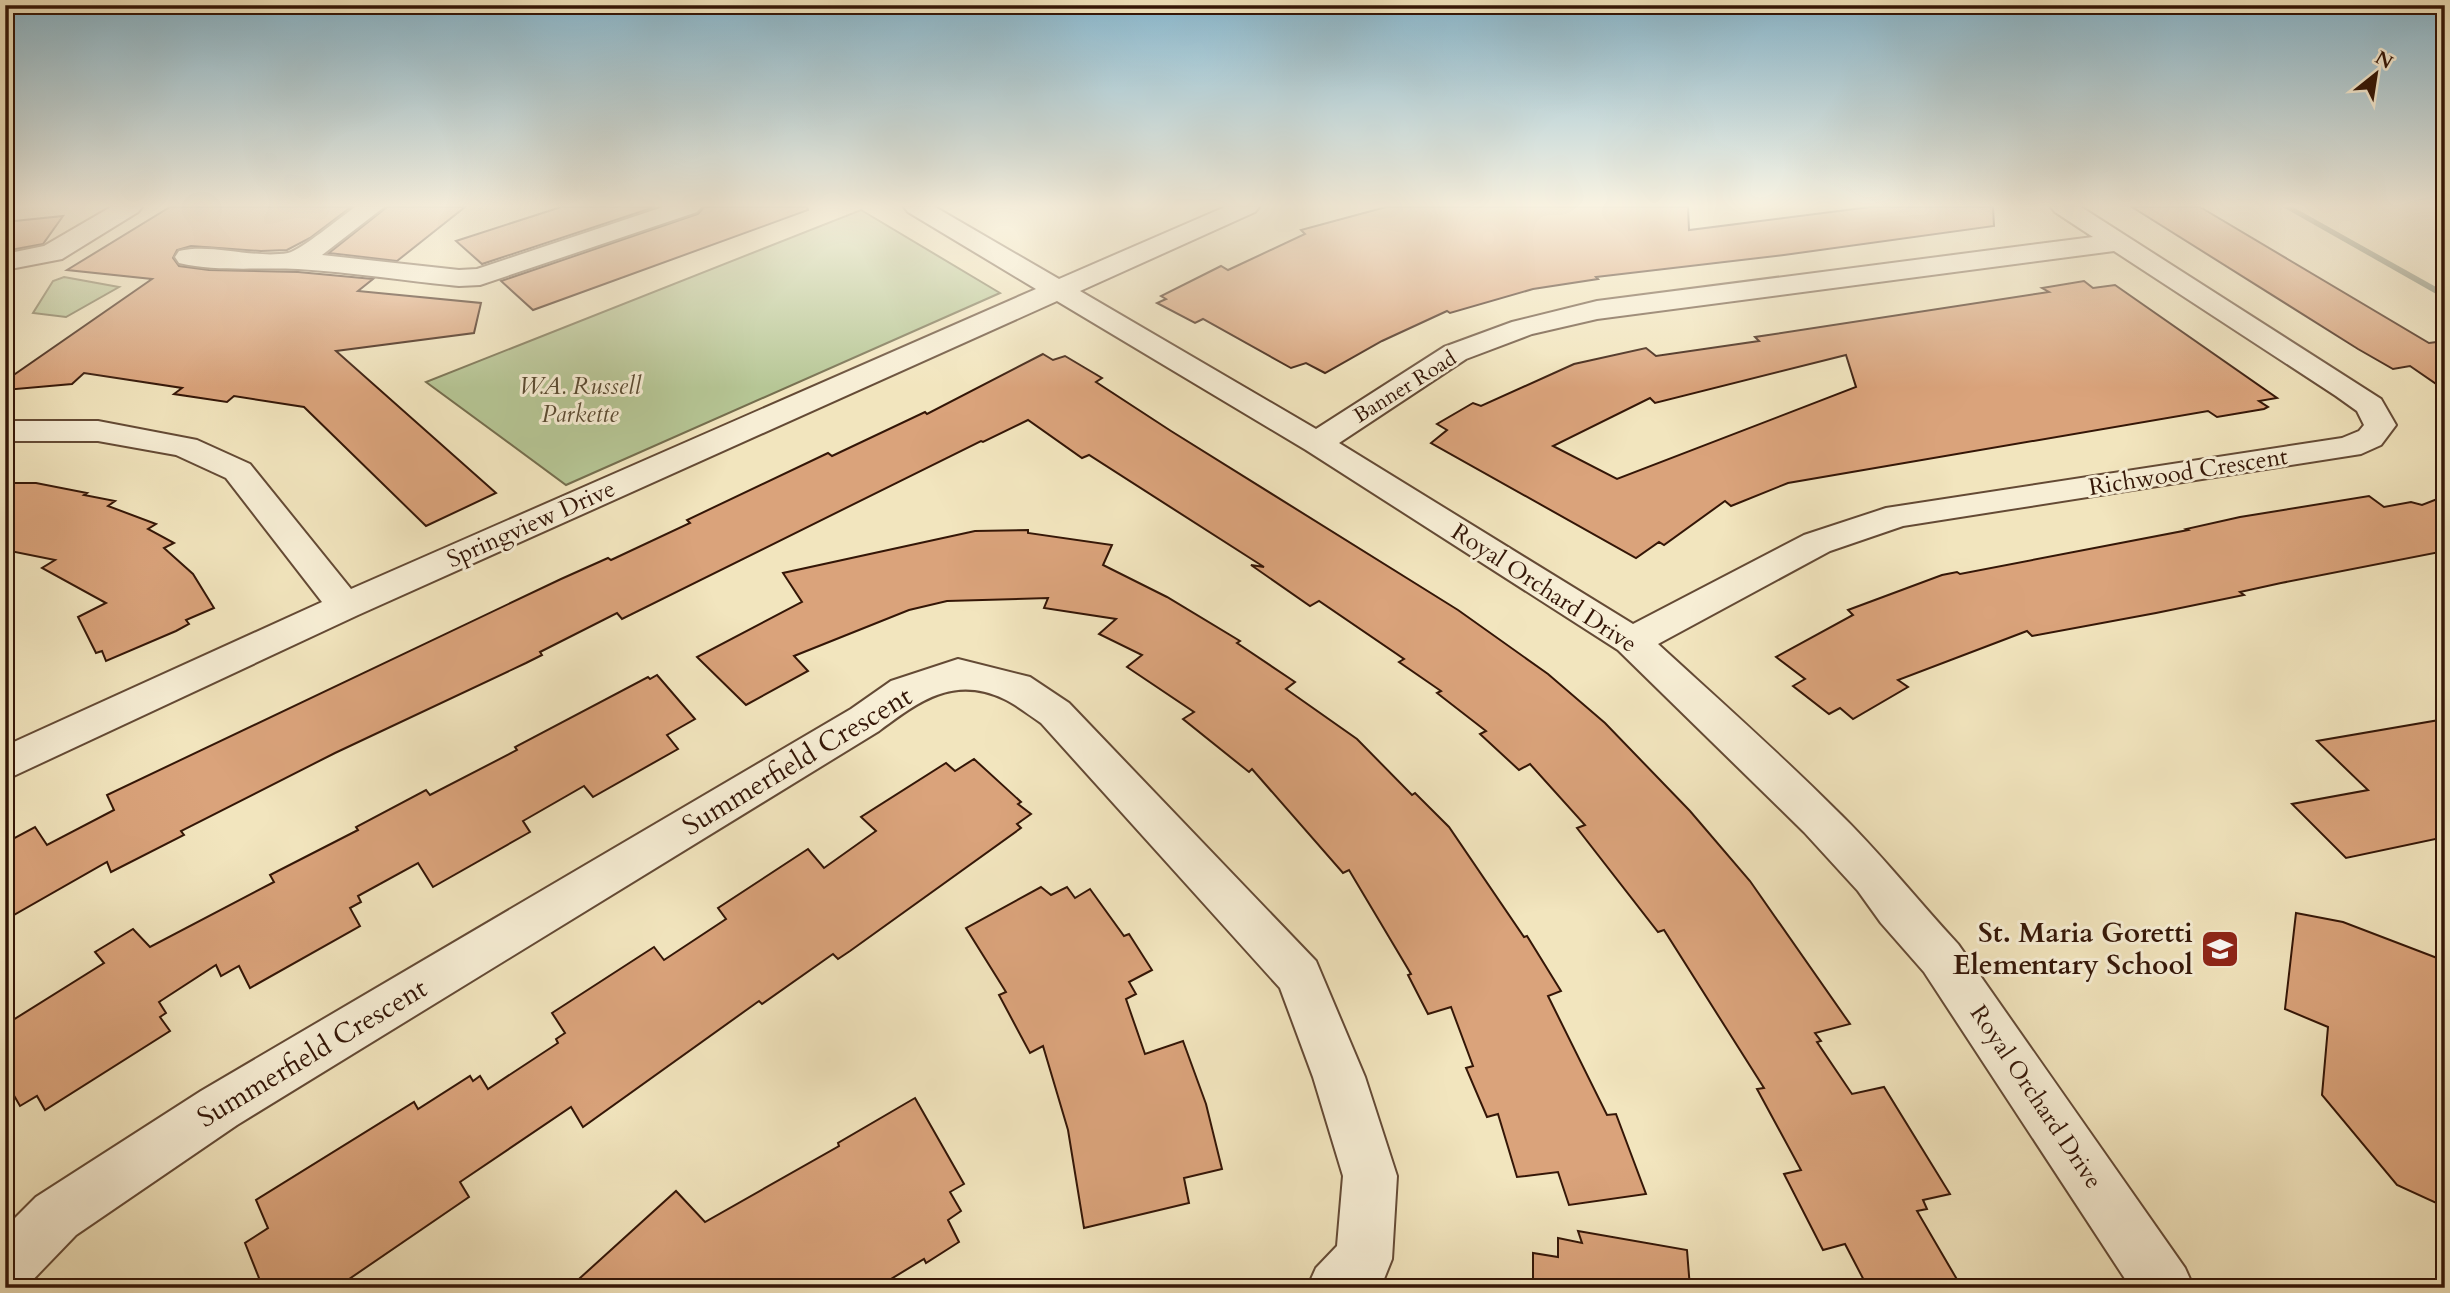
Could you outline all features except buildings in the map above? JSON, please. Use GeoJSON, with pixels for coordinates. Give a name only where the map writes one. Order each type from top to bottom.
{"type":"FeatureCollection","features":[{"type":"Feature","properties":{"kind":"street"},"geometry":{"type":"LineString","coordinates":[[357,267],[459,278],[480,277],[509,267]]}},
{"type":"Feature","properties":{"kind":"street","name":"Royal Orchard Drive"},"geometry":{"type":"LineString","coordinates":[[1021,267],[1317,443],[1632,641],[1819,820],[1874,878],[1897,909],[1941,958],[2165,1288]]}},
{"type":"Feature","properties":{"kind":"street"},"geometry":{"type":"LineString","coordinates":[[1059,289],[1108,267]]}},
{"type":"Feature","properties":{"kind":"street","name":"Banner Road"},"geometry":{"type":"LineString","coordinates":[[1317,443],[1455,353],[1522,328],[1597,310],[1924,267]]}},
{"type":"Feature","properties":{"kind":"street","name":"Richwood Crescent"},"geometry":{"type":"LineString","coordinates":[[1632,641],[1817,543],[1898,516],[2349,447],[2370,438],[2380,425],[2370,406],[2347,389],[2157,267]]}},
{"type":"Feature","properties":{"kind":"street","name":"Springview Drive"},"geometry":{"type":"LineString","coordinates":[[5,764],[345,606],[1059,289]]}},
{"type":"Feature","properties":{"kind":"street"},"geometry":{"type":"LineString","coordinates":[[5,431],[98,431],[185,447],[238,471],[345,606]]}},
{"type":"Feature","properties":{"kind":"street","name":"Summerfield Crescent"},"geometry":{"type":"LineString","coordinates":[[5,1268],[56,1216],[219,1108],[865,720],[905,691],[958,673],[1016,687],[1055,713],[1299,975],[1339,1077],[1370,1176],[1364,1259],[1336,1288]]}},
{"type":"Feature","properties":{"kind":"green space","name":"W.A. Russell Parkette"},"geometry":{"type":"Polygon","coordinates":[[[716,267],[957,267],[1000,293],[566,485],[426,382],[716,267]]]}},
{"type":"Feature","properties":{"kind":"green space"},"geometry":{"type":"Polygon","coordinates":[[[64,277],[119,287],[66,317],[33,313],[53,281],[64,277]]]}},
{"type":"Feature","properties":{"kind":"waterway"},"geometry":{"type":"LineString","coordinates":[[2394,267],[2445,296]]}},
{"type":"Feature","properties":{"kind":"place","name":"St. Maria Goretti Elementary School"},"geometry":{"type":"Point","coordinates":[2220,949]}}]}
